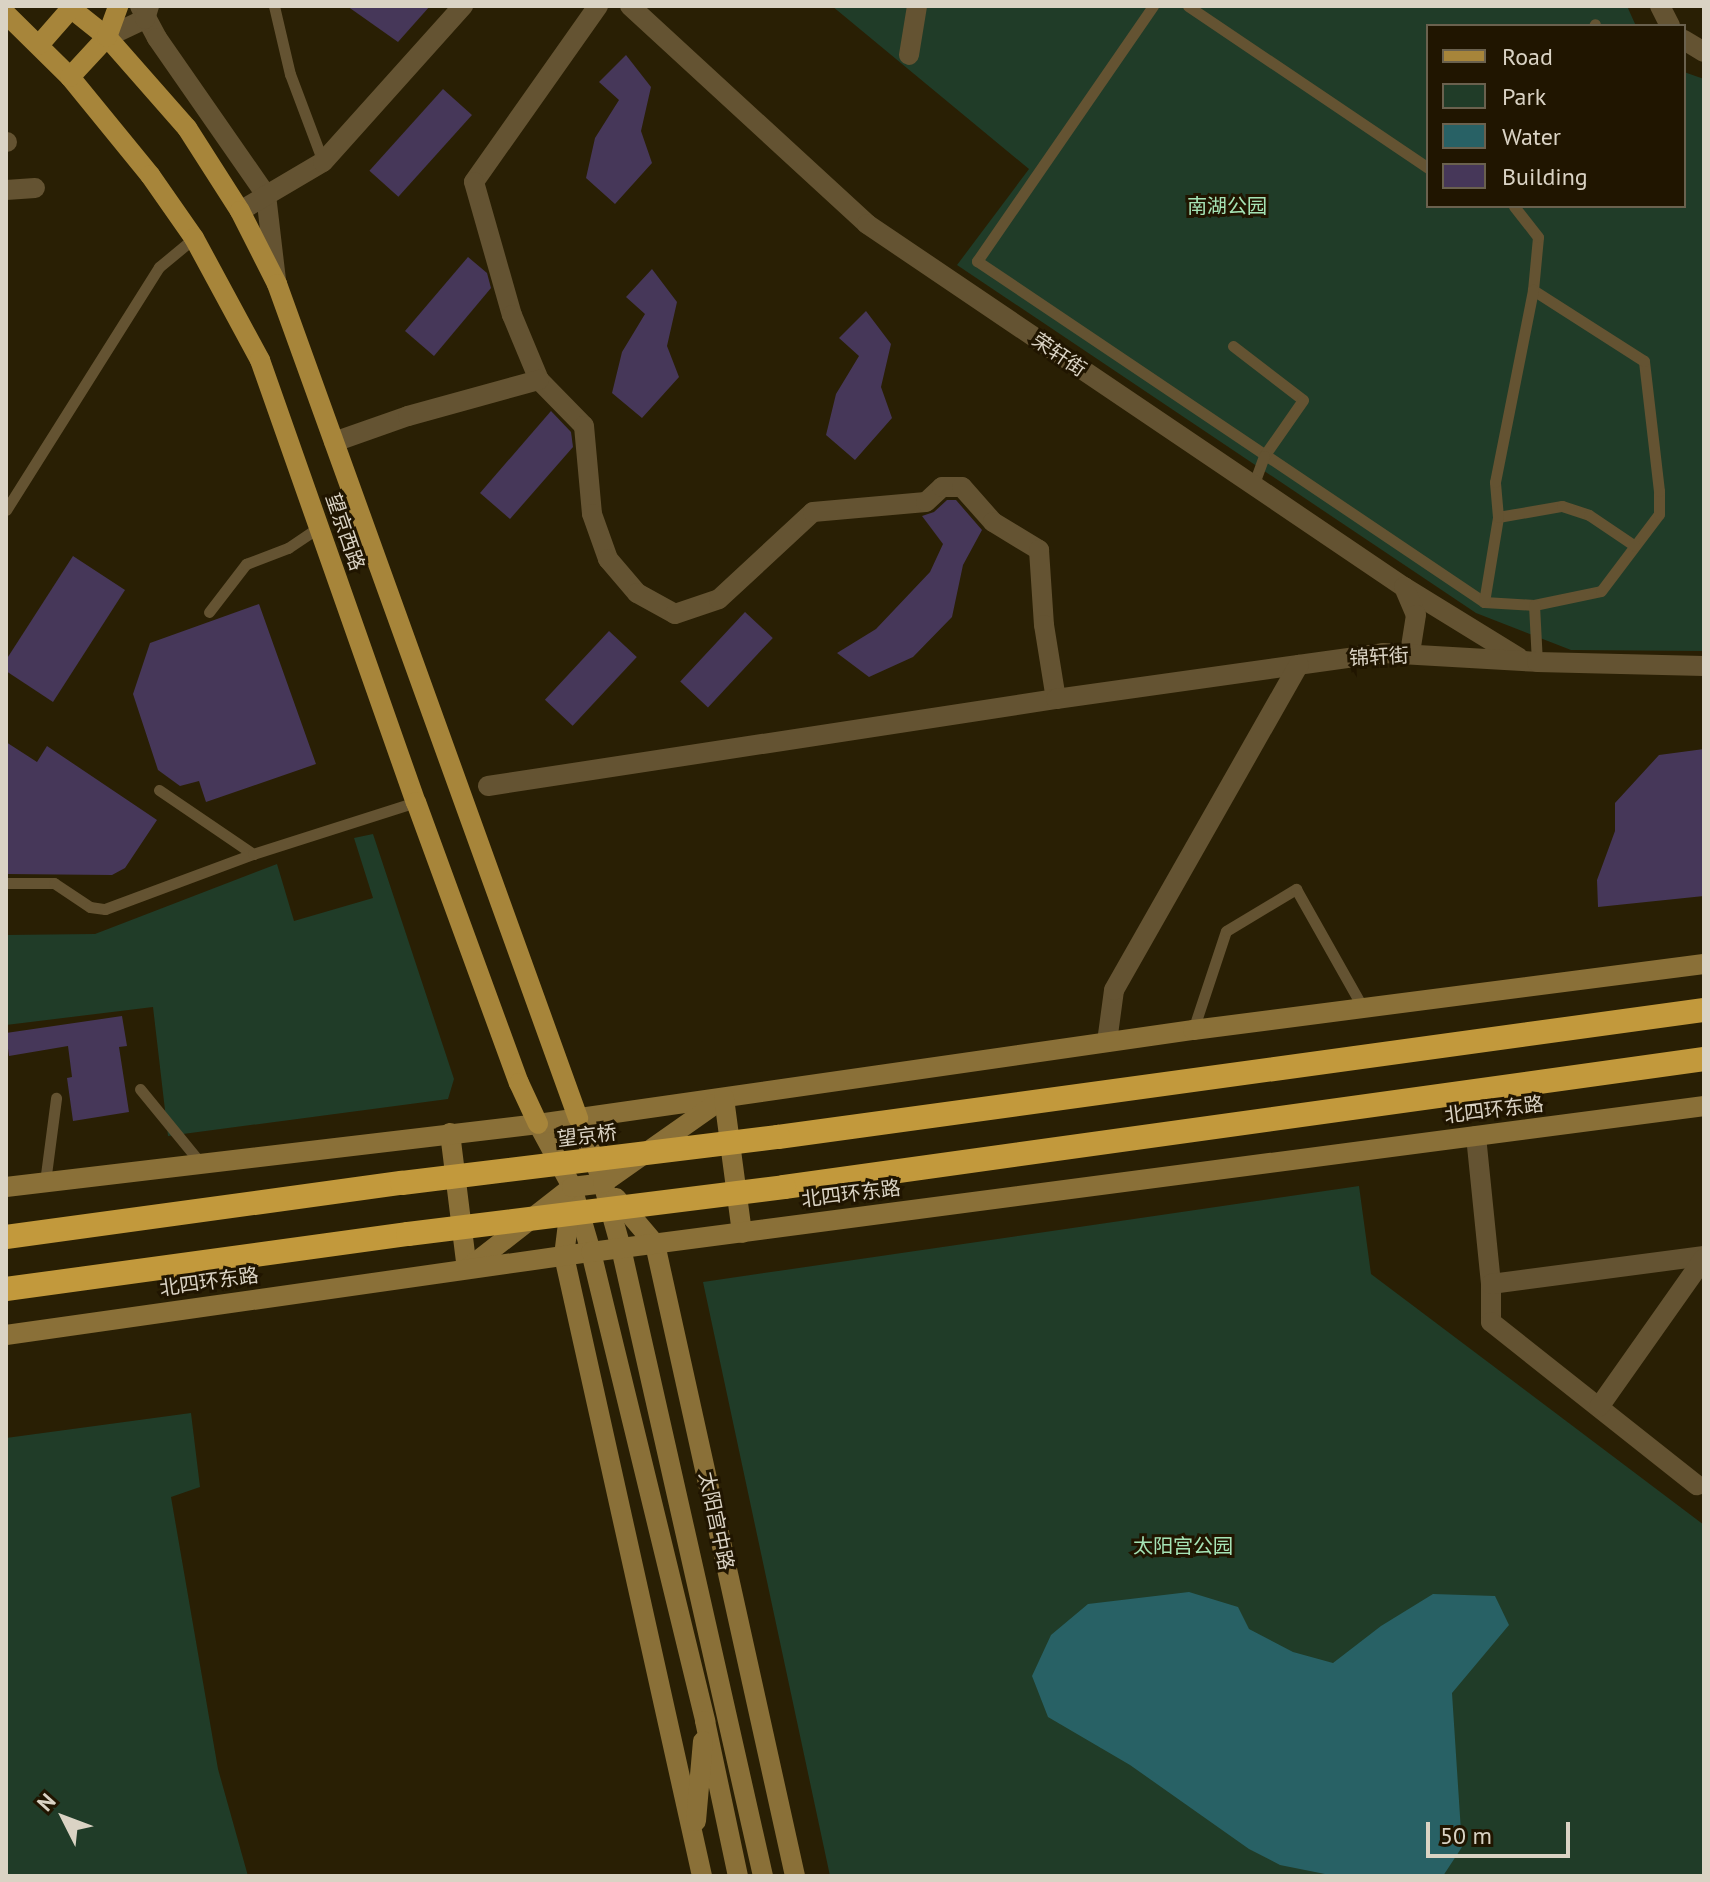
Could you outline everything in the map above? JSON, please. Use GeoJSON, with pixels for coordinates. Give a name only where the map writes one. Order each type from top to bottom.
{"type":"FeatureCollection","features":[{"type":"Feature","properties":{"kind":"highway","name":"望京桥"},"geometry":{"type":"LineString","coordinates":[[6,1237],[402,1183],[778,1137],[1704,1010]]}},
{"type":"Feature","properties":{"kind":"highway","name":"北四环东路"},"geometry":{"type":"LineString","coordinates":[[6,1289],[784,1187],[1704,1059]]}},
{"type":"Feature","properties":{"kind":"main road"},"geometry":{"type":"LineString","coordinates":[[70,77],[107,37],[118,6]]}},
{"type":"Feature","properties":{"kind":"main road"},"geometry":{"type":"LineString","coordinates":[[39,45],[71,7]]}},
{"type":"Feature","properties":{"kind":"main road","name":"望京西路"},"geometry":{"type":"LineString","coordinates":[[71,7],[107,37],[187,128],[240,211],[277,284],[578,1118]]}},
{"type":"Feature","properties":{"kind":"main road","name":"望京西路"},"geometry":{"type":"LineString","coordinates":[[6,14],[70,77],[150,175],[194,238],[260,360],[416,802],[519,1083],[538,1124]]}},
{"type":"Feature","properties":{"kind":"street"},"geometry":{"type":"LineString","coordinates":[[240,211],[323,162],[463,6]]}},
{"type":"Feature","properties":{"kind":"street"},"geometry":{"type":"LineString","coordinates":[[598,6],[474,182],[512,315],[539,380],[584,426],[592,514],[608,559],[637,593],[675,614],[719,599],[813,512],[926,502],[942,487],[962,487],[993,522],[1039,550],[1044,625],[1056,699]]}},
{"type":"Feature","properties":{"kind":"street","name":"荣轩街"},"geometry":{"type":"LineString","coordinates":[[630,6],[867,224],[1404,587],[1530,661]]}},
{"type":"Feature","properties":{"kind":"street"},"geometry":{"type":"LineString","coordinates":[[909,55],[917,6]]}},
{"type":"Feature","properties":{"kind":"street"},"geometry":{"type":"LineString","coordinates":[[1660,6],[1669,24]]}},
{"type":"Feature","properties":{"kind":"street"},"geometry":{"type":"LineString","coordinates":[[107,37],[145,10],[266,195],[277,284]]}},
{"type":"Feature","properties":{"kind":"street"},"geometry":{"type":"LineString","coordinates":[[1686,41],[1704,52]]}},
{"type":"Feature","properties":{"kind":"street"},"geometry":{"type":"LineString","coordinates":[[6,190],[35,188]]}},
{"type":"Feature","properties":{"kind":"street"},"geometry":{"type":"LineString","coordinates":[[334,442],[408,416],[539,380]]}},
{"type":"Feature","properties":{"kind":"street"},"geometry":{"type":"LineString","coordinates":[[1404,587],[1416,615],[1410,654]]}},
{"type":"Feature","properties":{"kind":"street","name":"锦轩街"},"geometry":{"type":"LineString","coordinates":[[488,786],[1056,699],[1383,653],[1704,666]]}},
{"type":"Feature","properties":{"kind":"street"},"geometry":{"type":"LineString","coordinates":[[1107,1042],[1114,990],[1299,665]]}},
{"type":"Feature","properties":{"kind":"street"},"geometry":{"type":"LineString","coordinates":[[6,1187],[538,1124],[1193,1030],[1704,964]]}},
{"type":"Feature","properties":{"kind":"street"},"geometry":{"type":"LineString","coordinates":[[467,1269],[572,1187],[603,1183],[724,1098]]}},
{"type":"Feature","properties":{"kind":"street"},"geometry":{"type":"LineString","coordinates":[[724,1098],[742,1233]]}},
{"type":"Feature","properties":{"kind":"street","name":"北四环东路"},"geometry":{"type":"LineString","coordinates":[[6,1335],[591,1252],[1704,1106]]}},
{"type":"Feature","properties":{"kind":"street"},"geometry":{"type":"LineString","coordinates":[[578,1118],[603,1183]]}},
{"type":"Feature","properties":{"kind":"street"},"geometry":{"type":"LineString","coordinates":[[538,1124],[572,1187],[591,1252],[705,1721],[738,1876]]}},
{"type":"Feature","properties":{"kind":"street"},"geometry":{"type":"LineString","coordinates":[[450,1133],[467,1269]]}},
{"type":"Feature","properties":{"kind":"street"},"geometry":{"type":"LineString","coordinates":[[1476,1136],[1491,1284],[1491,1322],[1697,1485]]}},
{"type":"Feature","properties":{"kind":"street","name":"太阳宫中路"},"geometry":{"type":"LineString","coordinates":[[603,1183],[655,1244],[795,1876]]}},
{"type":"Feature","properties":{"kind":"street","name":"太阳宫中路"},"geometry":{"type":"LineString","coordinates":[[603,1183],[621,1248],[763,1876]]}},
{"type":"Feature","properties":{"kind":"street"},"geometry":{"type":"LineString","coordinates":[[572,1187],[564,1256],[702,1876]]}},
{"type":"Feature","properties":{"kind":"street"},"geometry":{"type":"LineString","coordinates":[[1491,1284],[1704,1257]]}},
{"type":"Feature","properties":{"kind":"street"},"geometry":{"type":"LineString","coordinates":[[1599,1407],[1704,1257]]}},
{"type":"Feature","properties":{"kind":"street"},"geometry":{"type":"LineString","coordinates":[[694,1840],[705,1721]]}},
{"type":"Feature","properties":{"kind":"street"},"geometry":{"type":"LineString","coordinates":[[736,1755],[784,1827]]}},
{"type":"Feature","properties":{"kind":"lane"},"geometry":{"type":"LineString","coordinates":[[274,6],[290,74],[323,162]]}},
{"type":"Feature","properties":{"kind":"lane"},"geometry":{"type":"LineString","coordinates":[[1153,6],[977,261],[1484,602],[1534,605],[1601,591],[1659,514],[1644,361],[1533,290]]}},
{"type":"Feature","properties":{"kind":"lane"},"geometry":{"type":"LineString","coordinates":[[1188,6],[1426,167]]}},
{"type":"Feature","properties":{"kind":"lane"},"geometry":{"type":"LineString","coordinates":[[1484,602],[1498,517],[1495,482],[1533,290],[1538,237],[1516,208]]}},
{"type":"Feature","properties":{"kind":"lane"},"geometry":{"type":"LineString","coordinates":[[6,510],[159,267],[194,238]]}},
{"type":"Feature","properties":{"kind":"lane"},"geometry":{"type":"LineString","coordinates":[[1233,346],[1303,400],[1264,456],[1253,486]]}},
{"type":"Feature","properties":{"kind":"lane"},"geometry":{"type":"LineString","coordinates":[[1498,517],[1562,506],[1589,515],[1635,546]]}},
{"type":"Feature","properties":{"kind":"lane"},"geometry":{"type":"LineString","coordinates":[[209,612],[246,564],[288,548],[318,528]]}},
{"type":"Feature","properties":{"kind":"lane"},"geometry":{"type":"LineString","coordinates":[[1530,661],[1534,605]]}},
{"type":"Feature","properties":{"kind":"lane"},"geometry":{"type":"LineString","coordinates":[[159,790],[253,854]]}},
{"type":"Feature","properties":{"kind":"lane"},"geometry":{"type":"LineString","coordinates":[[6,883],[54,883],[90,907],[105,909],[253,854],[416,802]]}},
{"type":"Feature","properties":{"kind":"lane"},"geometry":{"type":"LineString","coordinates":[[1193,1030],[1226,931],[1296,889],[1363,1008]]}},
{"type":"Feature","properties":{"kind":"lane"},"geometry":{"type":"LineString","coordinates":[[140,1089],[203,1166]]}},
{"type":"Feature","properties":{"kind":"lane"},"geometry":{"type":"LineString","coordinates":[[45,1182],[56,1098]]}},
{"type":"Feature","properties":{"kind":"green space","name":"南湖公园"},"geometry":{"type":"Polygon","coordinates":[[[832,6],[1627,6],[1635,24],[1426,24],[1426,208],[1686,208],[1686,73],[1704,79],[1704,651],[1571,650],[1476,613],[957,265],[1029,169],[832,6]]]}},
{"type":"Feature","properties":{"kind":"green space"},"geometry":{"type":"Polygon","coordinates":[[[373,834],[454,1079],[448,1099],[168,1136],[153,1007],[6,1025],[6,935],[95,934],[277,864],[294,921],[373,898],[354,838],[373,834]]]}},
{"type":"Feature","properties":{"kind":"green space","name":"太阳宫公园"},"geometry":{"type":"Polygon","coordinates":[[[1359,1186],[1371,1274],[1704,1525],[1704,1876],[830,1876],[703,1282],[1359,1186]]]}},
{"type":"Feature","properties":{"kind":"green space"},"geometry":{"type":"Polygon","coordinates":[[[191,1413],[200,1487],[171,1497],[218,1769],[248,1876],[6,1876],[6,1438],[191,1413]]]}},
{"type":"Feature","properties":{"kind":"water"},"geometry":{"type":"Polygon","coordinates":[[[1189,1592],[1238,1607],[1249,1629],[1293,1652],[1333,1663],[1381,1626],[1433,1594],[1495,1596],[1509,1625],[1452,1693],[1462,1847],[1443,1876],[1335,1876],[1280,1865],[1249,1849],[1130,1765],[1048,1717],[1032,1676],[1051,1635],[1088,1604],[1189,1592]]]}},
{"type":"Feature","properties":{"kind":"building"},"geometry":{"type":"Polygon","coordinates":[[[347,6],[430,6],[398,42],[347,6]]]}},
{"type":"Feature","properties":{"kind":"building"},"geometry":{"type":"Polygon","coordinates":[[[626,55],[651,87],[641,131],[652,163],[615,204],[586,178],[595,138],[619,100],[599,82],[626,55]]]}},
{"type":"Feature","properties":{"kind":"building"},"geometry":{"type":"Polygon","coordinates":[[[443,89],[472,115],[398,197],[369,171],[443,89]]]}},
{"type":"Feature","properties":{"kind":"building"},"geometry":{"type":"Polygon","coordinates":[[[468,257],[487,273],[491,288],[434,356],[405,331],[468,257]]]}},
{"type":"Feature","properties":{"kind":"building"},"geometry":{"type":"Polygon","coordinates":[[[652,269],[677,302],[667,346],[679,377],[642,418],[612,393],[622,352],[645,314],[626,297],[652,269]]]}},
{"type":"Feature","properties":{"kind":"building"},"geometry":{"type":"Polygon","coordinates":[[[866,311],[891,344],[881,387],[892,418],[855,460],[826,435],[836,394],[859,356],[839,338],[866,311]]]}},
{"type":"Feature","properties":{"kind":"building"},"geometry":{"type":"Polygon","coordinates":[[[551,411],[571,432],[573,447],[510,519],[480,493],[551,411]]]}},
{"type":"Feature","properties":{"kind":"building"},"geometry":{"type":"Polygon","coordinates":[[[947,500],[956,500],[982,530],[963,565],[952,617],[913,657],[869,677],[837,653],[876,629],[930,572],[943,544],[922,516],[934,512],[947,500]]]}},
{"type":"Feature","properties":{"kind":"building"},"geometry":{"type":"Polygon","coordinates":[[[73,556],[125,590],[53,702],[6,671],[6,660],[73,556]]]}},
{"type":"Feature","properties":{"kind":"building"},"geometry":{"type":"Polygon","coordinates":[[[259,604],[316,764],[206,802],[199,781],[180,786],[158,770],[133,694],[150,643],[259,604]]]}},
{"type":"Feature","properties":{"kind":"building"},"geometry":{"type":"Polygon","coordinates":[[[745,612],[773,638],[708,707],[680,681],[745,612]]]}},
{"type":"Feature","properties":{"kind":"building"},"geometry":{"type":"Polygon","coordinates":[[[609,631],[637,657],[573,726],[545,700],[609,631]]]}},
{"type":"Feature","properties":{"kind":"building"},"geometry":{"type":"Polygon","coordinates":[[[6,742],[37,762],[47,746],[157,820],[125,868],[112,875],[6,874],[6,742]]]}},
{"type":"Feature","properties":{"kind":"building"},"geometry":{"type":"Polygon","coordinates":[[[1704,749],[1704,896],[1598,907],[1597,880],[1615,831],[1615,803],[1659,755],[1704,749]]]}},
{"type":"Feature","properties":{"kind":"building"},"geometry":{"type":"Polygon","coordinates":[[[122,1016],[127,1046],[119,1047],[129,1112],[73,1121],[67,1078],[72,1077],[68,1046],[9,1056],[6,1033],[122,1016]]]}}]}
